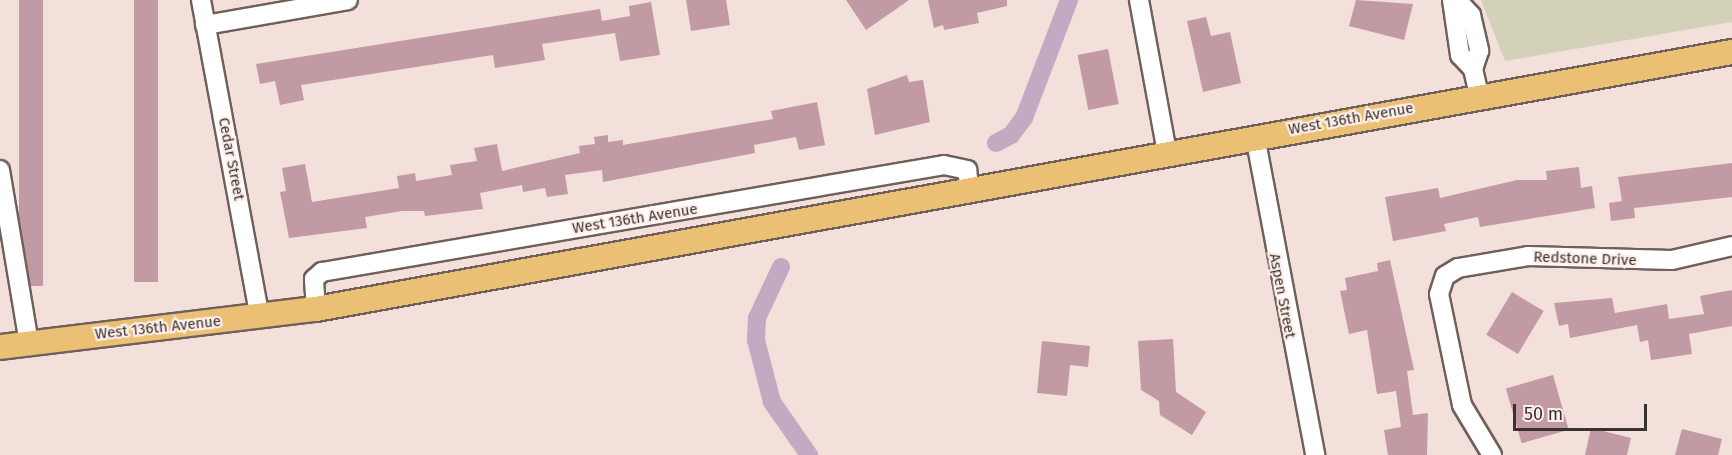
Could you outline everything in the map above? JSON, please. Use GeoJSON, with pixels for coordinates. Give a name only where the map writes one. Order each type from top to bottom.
{"type":"FeatureCollection","features":[{"type":"Feature","properties":{"kind":"main road","name":"West 136th Avenue"},"geometry":{"type":"LineString","coordinates":[[0,347],[316,309],[970,191],[1479,95],[1732,52]]}},
{"type":"Feature","properties":{"kind":"street","name":"Cedar Street"},"geometry":{"type":"LineString","coordinates":[[201,0],[260,317]]}},
{"type":"Feature","properties":{"kind":"street"},"geometry":{"type":"LineString","coordinates":[[205,25],[348,0]]}},
{"type":"Feature","properties":{"kind":"street"},"geometry":{"type":"LineString","coordinates":[[1139,0],[1167,153]]}},
{"type":"Feature","properties":{"kind":"street"},"geometry":{"type":"LineString","coordinates":[[1452,0],[1460,55],[1473,69],[1479,95]]}},
{"type":"Feature","properties":{"kind":"street"},"geometry":{"type":"LineString","coordinates":[[1457,0],[1471,15],[1479,51],[1473,69]]}},
{"type":"Feature","properties":{"kind":"street","name":"Aspen Street"},"geometry":{"type":"LineString","coordinates":[[1255,136],[1315,455]]}},
{"type":"Feature","properties":{"kind":"street","name":"West 136th Avenue"},"geometry":{"type":"LineString","coordinates":[[316,309],[314,279],[322,272],[944,165],[967,170],[970,191]]}},
{"type":"Feature","properties":{"kind":"street"},"geometry":{"type":"LineString","coordinates":[[0,170],[29,343]]}},
{"type":"Feature","properties":{"kind":"street","name":"Redstone Drive"},"geometry":{"type":"LineString","coordinates":[[1492,455],[1462,405],[1439,294],[1442,280],[1458,268],[1528,256],[1672,260],[1732,246]]}},
{"type":"Feature","properties":{"kind":"green space"},"geometry":{"type":"Polygon","coordinates":[[[1481,0],[1732,0],[1732,22],[1505,61],[1481,0]]]}},
{"type":"Feature","properties":{"kind":"building"},"geometry":{"type":"Polygon","coordinates":[[[19,0],[43,0],[43,286],[19,286],[19,0]]]}},
{"type":"Feature","properties":{"kind":"building"},"geometry":{"type":"Polygon","coordinates":[[[134,0],[158,0],[158,282],[134,282],[134,0]]]}},
{"type":"Feature","properties":{"kind":"building"},"geometry":{"type":"Polygon","coordinates":[[[686,0],[726,0],[730,25],[691,31],[686,0]]]}},
{"type":"Feature","properties":{"kind":"building"},"geometry":{"type":"Polygon","coordinates":[[[846,0],[909,0],[866,30],[846,0]]]}},
{"type":"Feature","properties":{"kind":"building"},"geometry":{"type":"Polygon","coordinates":[[[928,0],[1007,0],[1007,6],[977,13],[979,23],[944,30],[943,25],[934,28],[928,0]]]}},
{"type":"Feature","properties":{"kind":"building"},"geometry":{"type":"Polygon","coordinates":[[[1356,0],[1413,4],[1404,40],[1349,26],[1356,0]]]}},
{"type":"Feature","properties":{"kind":"building"},"geometry":{"type":"Polygon","coordinates":[[[651,2],[660,55],[620,61],[615,33],[542,44],[545,60],[495,68],[493,55],[301,85],[304,100],[280,105],[275,81],[260,84],[256,64],[600,9],[602,21],[630,16],[629,6],[651,2]]]}},
{"type":"Feature","properties":{"kind":"building"},"geometry":{"type":"Polygon","coordinates":[[[1206,17],[1211,36],[1230,32],[1241,83],[1203,92],[1187,21],[1206,17]]]}},
{"type":"Feature","properties":{"kind":"building"},"geometry":{"type":"Polygon","coordinates":[[[1108,49],[1119,104],[1088,110],[1078,55],[1108,49]]]}},
{"type":"Feature","properties":{"kind":"building"},"geometry":{"type":"Polygon","coordinates":[[[907,75],[909,82],[923,80],[930,122],[875,135],[867,89],[907,75]]]}},
{"type":"Feature","properties":{"kind":"building"},"geometry":{"type":"Polygon","coordinates":[[[817,102],[825,145],[799,150],[796,137],[754,145],[755,153],[603,182],[602,170],[565,175],[568,194],[547,197],[545,188],[523,192],[522,185],[480,193],[483,209],[425,216],[424,211],[402,211],[365,217],[367,228],[289,238],[280,192],[286,191],[282,168],[305,164],[312,202],[399,188],[397,176],[415,173],[416,181],[452,175],[450,165],[477,161],[474,148],[497,144],[502,171],[580,153],[579,146],[595,144],[594,137],[608,135],[608,142],[623,140],[623,145],[773,119],[771,111],[817,102]]]}},
{"type":"Feature","properties":{"kind":"building"},"geometry":{"type":"Polygon","coordinates":[[[1732,163],[1732,197],[1634,208],[1635,218],[1611,221],[1609,203],[1622,201],[1618,177],[1732,163]]]}},
{"type":"Feature","properties":{"kind":"building"},"geometry":{"type":"Polygon","coordinates":[[[1579,167],[1581,188],[1592,186],[1595,208],[1480,227],[1478,217],[1444,224],[1446,231],[1393,241],[1385,197],[1438,188],[1440,198],[1517,180],[1547,180],[1546,171],[1579,167]]]}},
{"type":"Feature","properties":{"kind":"building"},"geometry":{"type":"Polygon","coordinates":[[[1390,260],[1414,370],[1407,371],[1413,415],[1428,413],[1427,455],[1388,455],[1384,430],[1401,427],[1396,391],[1377,394],[1367,330],[1349,334],[1340,291],[1347,290],[1345,278],[1378,271],[1377,263],[1390,260]]]}},
{"type":"Feature","properties":{"kind":"building"},"geometry":{"type":"Polygon","coordinates":[[[1732,290],[1732,326],[1689,334],[1692,354],[1651,360],[1648,340],[1640,342],[1637,325],[1570,338],[1568,324],[1559,326],[1554,303],[1612,298],[1615,313],[1667,304],[1669,319],[1704,314],[1700,296],[1732,290]]]}},
{"type":"Feature","properties":{"kind":"building"},"geometry":{"type":"Polygon","coordinates":[[[1512,292],[1544,311],[1518,354],[1486,335],[1512,292]]]}},
{"type":"Feature","properties":{"kind":"building"},"geometry":{"type":"Polygon","coordinates":[[[1173,339],[1176,392],[1206,412],[1192,435],[1160,415],[1159,401],[1141,390],[1138,341],[1173,339]]]}},
{"type":"Feature","properties":{"kind":"building"},"geometry":{"type":"Polygon","coordinates":[[[1042,341],[1090,346],[1088,367],[1070,365],[1067,396],[1037,393],[1042,341]]]}},
{"type":"Feature","properties":{"kind":"building"},"geometry":{"type":"Polygon","coordinates":[[[1553,375],[1569,430],[1522,443],[1506,389],[1553,375]]]}},
{"type":"Feature","properties":{"kind":"building"},"geometry":{"type":"Polygon","coordinates":[[[1591,428],[1631,438],[1627,455],[1585,455],[1591,428]]]}},
{"type":"Feature","properties":{"kind":"building"},"geometry":{"type":"Polygon","coordinates":[[[1682,429],[1722,439],[1718,455],[1675,455],[1682,429]]]}},
{"type":"Feature","properties":{"kind":"waterway"},"geometry":{"type":"LineString","coordinates":[[996,143],[1011,135],[1024,118],[1069,0]]}},
{"type":"Feature","properties":{"kind":"waterway"},"geometry":{"type":"LineString","coordinates":[[781,267],[757,318],[756,340],[772,402],[809,455]]}}]}
